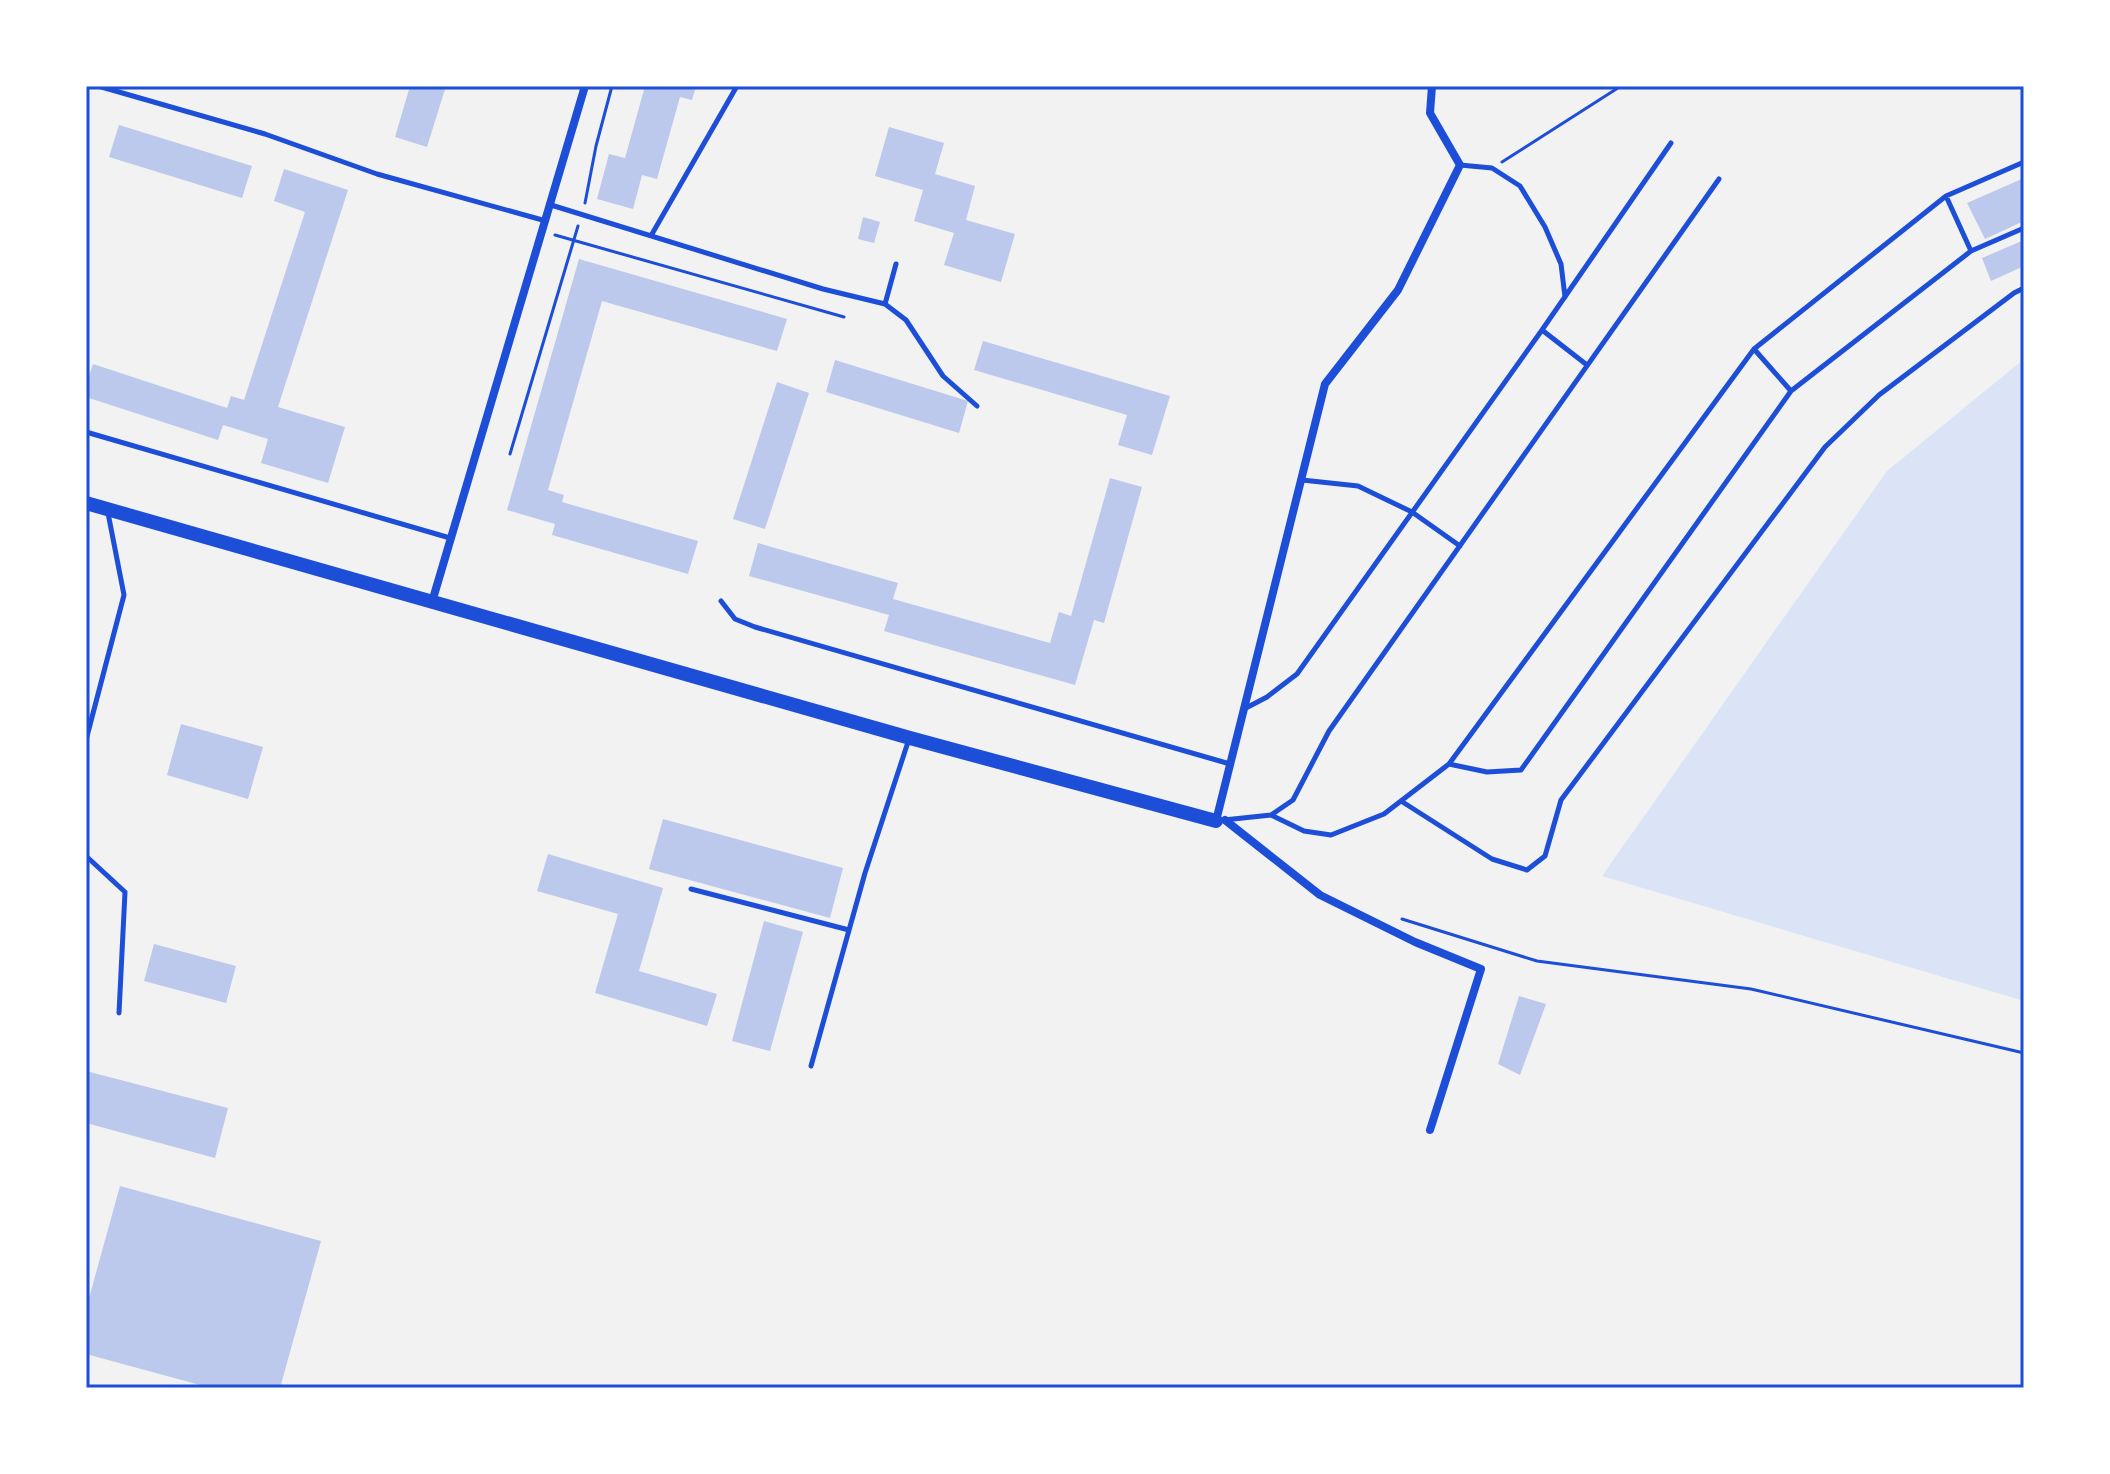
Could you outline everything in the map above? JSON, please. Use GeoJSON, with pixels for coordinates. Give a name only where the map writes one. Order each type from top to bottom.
{"type":"FeatureCollection","features":[{"type":"Feature","properties":{"kind":"street"},"geometry":{"type":"LineString","coordinates":[[432,602],[585,86]]}},
{"type":"Feature","properties":{"kind":"street"},"geometry":{"type":"LineString","coordinates":[[1220,820],[1230,764],[1325,384],[1398,290],[1460,165],[1430,113],[1432,86]]}},
{"type":"Feature","properties":{"kind":"street"},"geometry":{"type":"LineString","coordinates":[[86,503],[910,738],[1220,820],[1320,895],[1415,942],[1481,969],[1430,1130]]}},
{"type":"Feature","properties":{"kind":"lane"},"geometry":{"type":"LineString","coordinates":[[98,86],[265,134],[377,174],[547,222]]}},
{"type":"Feature","properties":{"kind":"lane"},"geometry":{"type":"LineString","coordinates":[[652,234],[737,86]]}},
{"type":"Feature","properties":{"kind":"lane"},"geometry":{"type":"LineString","coordinates":[[1244,709],[1267,697],[1297,674],[1671,143]]}},
{"type":"Feature","properties":{"kind":"lane"},"geometry":{"type":"LineString","coordinates":[[1271,815],[1304,831],[1331,835],[1384,814],[1449,764],[1754,349],[1946,196],[2024,162]]}},
{"type":"Feature","properties":{"kind":"lane"},"geometry":{"type":"LineString","coordinates":[[1460,165],[1492,168],[1520,186],[1545,227],[1561,264],[1565,297]]}},
{"type":"Feature","properties":{"kind":"lane"},"geometry":{"type":"LineString","coordinates":[[1220,820],[1271,815],[1293,800],[1329,731],[1719,179]]}},
{"type":"Feature","properties":{"kind":"lane"},"geometry":{"type":"LineString","coordinates":[[1946,196],[1971,251]]}},
{"type":"Feature","properties":{"kind":"lane"},"geometry":{"type":"LineString","coordinates":[[551,205],[885,304],[906,320],[943,376],[977,406]]}},
{"type":"Feature","properties":{"kind":"lane"},"geometry":{"type":"LineString","coordinates":[[1449,764],[1487,772],[1521,770],[1791,391],[1971,251],[2024,228]]}},
{"type":"Feature","properties":{"kind":"lane"},"geometry":{"type":"LineString","coordinates":[[885,304],[896,264]]}},
{"type":"Feature","properties":{"kind":"lane"},"geometry":{"type":"LineString","coordinates":[[1401,801],[1492,859],[1527,870],[1545,856],[1561,800],[1825,447],[1879,395],[2024,288]]}},
{"type":"Feature","properties":{"kind":"lane"},"geometry":{"type":"LineString","coordinates":[[1542,330],[1587,365]]}},
{"type":"Feature","properties":{"kind":"lane"},"geometry":{"type":"LineString","coordinates":[[1754,349],[1791,391]]}},
{"type":"Feature","properties":{"kind":"lane"},"geometry":{"type":"LineString","coordinates":[[86,432],[451,539]]}},
{"type":"Feature","properties":{"kind":"lane"},"geometry":{"type":"LineString","coordinates":[[1302,480],[1358,486],[1412,512],[1460,546]]}},
{"type":"Feature","properties":{"kind":"lane"},"geometry":{"type":"LineString","coordinates":[[86,740],[124,595],[107,508]]}},
{"type":"Feature","properties":{"kind":"lane"},"geometry":{"type":"LineString","coordinates":[[721,601],[735,619],[755,627],[1230,764]]}},
{"type":"Feature","properties":{"kind":"lane"},"geometry":{"type":"LineString","coordinates":[[811,1066],[849,930],[910,738]]}},
{"type":"Feature","properties":{"kind":"lane"},"geometry":{"type":"LineString","coordinates":[[86,856],[125,892],[119,1013]]}},
{"type":"Feature","properties":{"kind":"lane"},"geometry":{"type":"LineString","coordinates":[[691,889],[849,930]]}},
{"type":"Feature","properties":{"kind":"path"},"geometry":{"type":"LineString","coordinates":[[510,454],[582,214],[612,86]]}},
{"type":"Feature","properties":{"kind":"path"},"geometry":{"type":"LineString","coordinates":[[1492,168],[1621,86]]}},
{"type":"Feature","properties":{"kind":"path"},"geometry":{"type":"LineString","coordinates":[[544,232],[844,317]]}},
{"type":"Feature","properties":{"kind":"path"},"geometry":{"type":"LineString","coordinates":[[1395,917],[1537,961],[1751,989],[2024,1053]]}},
{"type":"Feature","properties":{"kind":"shaded area"},"geometry":{"type":"Polygon","coordinates":[[[2024,359],[2024,1001],[1602,876],[1887,471],[2024,359]]]}},
{"type":"Feature","properties":{"kind":"building"},"geometry":{"type":"Polygon","coordinates":[[[410,86],[446,86],[427,147],[395,137],[410,86]]]}},
{"type":"Feature","properties":{"kind":"building"},"geometry":{"type":"Polygon","coordinates":[[[645,86],[696,86],[692,100],[680,97],[657,179],[642,175],[633,209],[597,199],[609,154],[625,158],[645,86]]]}},
{"type":"Feature","properties":{"kind":"building"},"geometry":{"type":"Polygon","coordinates":[[[119,125],[252,166],[242,198],[109,157],[119,125]]]}},
{"type":"Feature","properties":{"kind":"building"},"geometry":{"type":"Polygon","coordinates":[[[889,127],[944,143],[935,174],[975,186],[966,220],[1015,234],[1001,282],[944,265],[954,233],[914,221],[923,190],[875,176],[889,127]]]}},
{"type":"Feature","properties":{"kind":"building"},"geometry":{"type":"Polygon","coordinates":[[[284,169],[348,190],[278,407],[345,427],[328,483],[261,463],[268,439],[223,425],[218,440],[86,397],[86,385],[93,364],[227,408],[231,396],[244,400],[305,212],[274,201],[284,169]]]}},
{"type":"Feature","properties":{"kind":"building"},"geometry":{"type":"Polygon","coordinates":[[[2024,178],[2024,221],[1985,239],[1967,203],[2024,178]]]}},
{"type":"Feature","properties":{"kind":"building"},"geometry":{"type":"Polygon","coordinates":[[[863,217],[880,222],[874,243],[858,239],[863,217]]]}},
{"type":"Feature","properties":{"kind":"building"},"geometry":{"type":"Polygon","coordinates":[[[2024,240],[2024,266],[1991,281],[1982,258],[2024,240]]]}},
{"type":"Feature","properties":{"kind":"building"},"geometry":{"type":"Polygon","coordinates":[[[579,259],[787,319],[777,351],[602,301],[548,490],[564,495],[562,502],[698,541],[688,574],[552,535],[555,524],[507,510],[579,259]]]}},
{"type":"Feature","properties":{"kind":"building"},"geometry":{"type":"Polygon","coordinates":[[[983,341],[1170,396],[1152,455],[1118,445],[1127,415],[974,370],[983,341]]]}},
{"type":"Feature","properties":{"kind":"building"},"geometry":{"type":"Polygon","coordinates":[[[835,360],[968,401],[959,433],[826,392],[835,360]]]}},
{"type":"Feature","properties":{"kind":"building"},"geometry":{"type":"Polygon","coordinates":[[[777,382],[809,393],[765,529],[733,519],[777,382]]]}},
{"type":"Feature","properties":{"kind":"building"},"geometry":{"type":"Polygon","coordinates":[[[1110,478],[1142,487],[1104,623],[1094,620],[1075,685],[884,631],[889,615],[749,576],[758,543],[898,583],[893,599],[1050,643],[1059,612],[1071,616],[1110,478]]]}},
{"type":"Feature","properties":{"kind":"building"},"geometry":{"type":"Polygon","coordinates":[[[181,724],[263,747],[248,799],[167,775],[181,724]]]}},
{"type":"Feature","properties":{"kind":"building"},"geometry":{"type":"Polygon","coordinates":[[[663,819],[843,868],[830,918],[649,869],[663,819]]]}},
{"type":"Feature","properties":{"kind":"building"},"geometry":{"type":"Polygon","coordinates":[[[548,854],[663,888],[639,971],[717,994],[707,1026],[595,993],[618,914],[537,891],[548,854]]]}},
{"type":"Feature","properties":{"kind":"building"},"geometry":{"type":"Polygon","coordinates":[[[764,921],[803,932],[770,1051],[732,1041],[764,921]]]}},
{"type":"Feature","properties":{"kind":"building"},"geometry":{"type":"Polygon","coordinates":[[[154,944],[236,966],[226,1003],[144,981],[154,944]]]}},
{"type":"Feature","properties":{"kind":"building"},"geometry":{"type":"Polygon","coordinates":[[[1519,996],[1546,1004],[1520,1075],[1498,1064],[1519,996]]]}},
{"type":"Feature","properties":{"kind":"building"},"geometry":{"type":"Polygon","coordinates":[[[86,1071],[228,1108],[215,1158],[86,1123],[86,1071]]]}},
{"type":"Feature","properties":{"kind":"building"},"geometry":{"type":"Polygon","coordinates":[[[120,1186],[321,1241],[280,1388],[211,1388],[86,1354],[86,1309],[120,1186]]]}}]}
